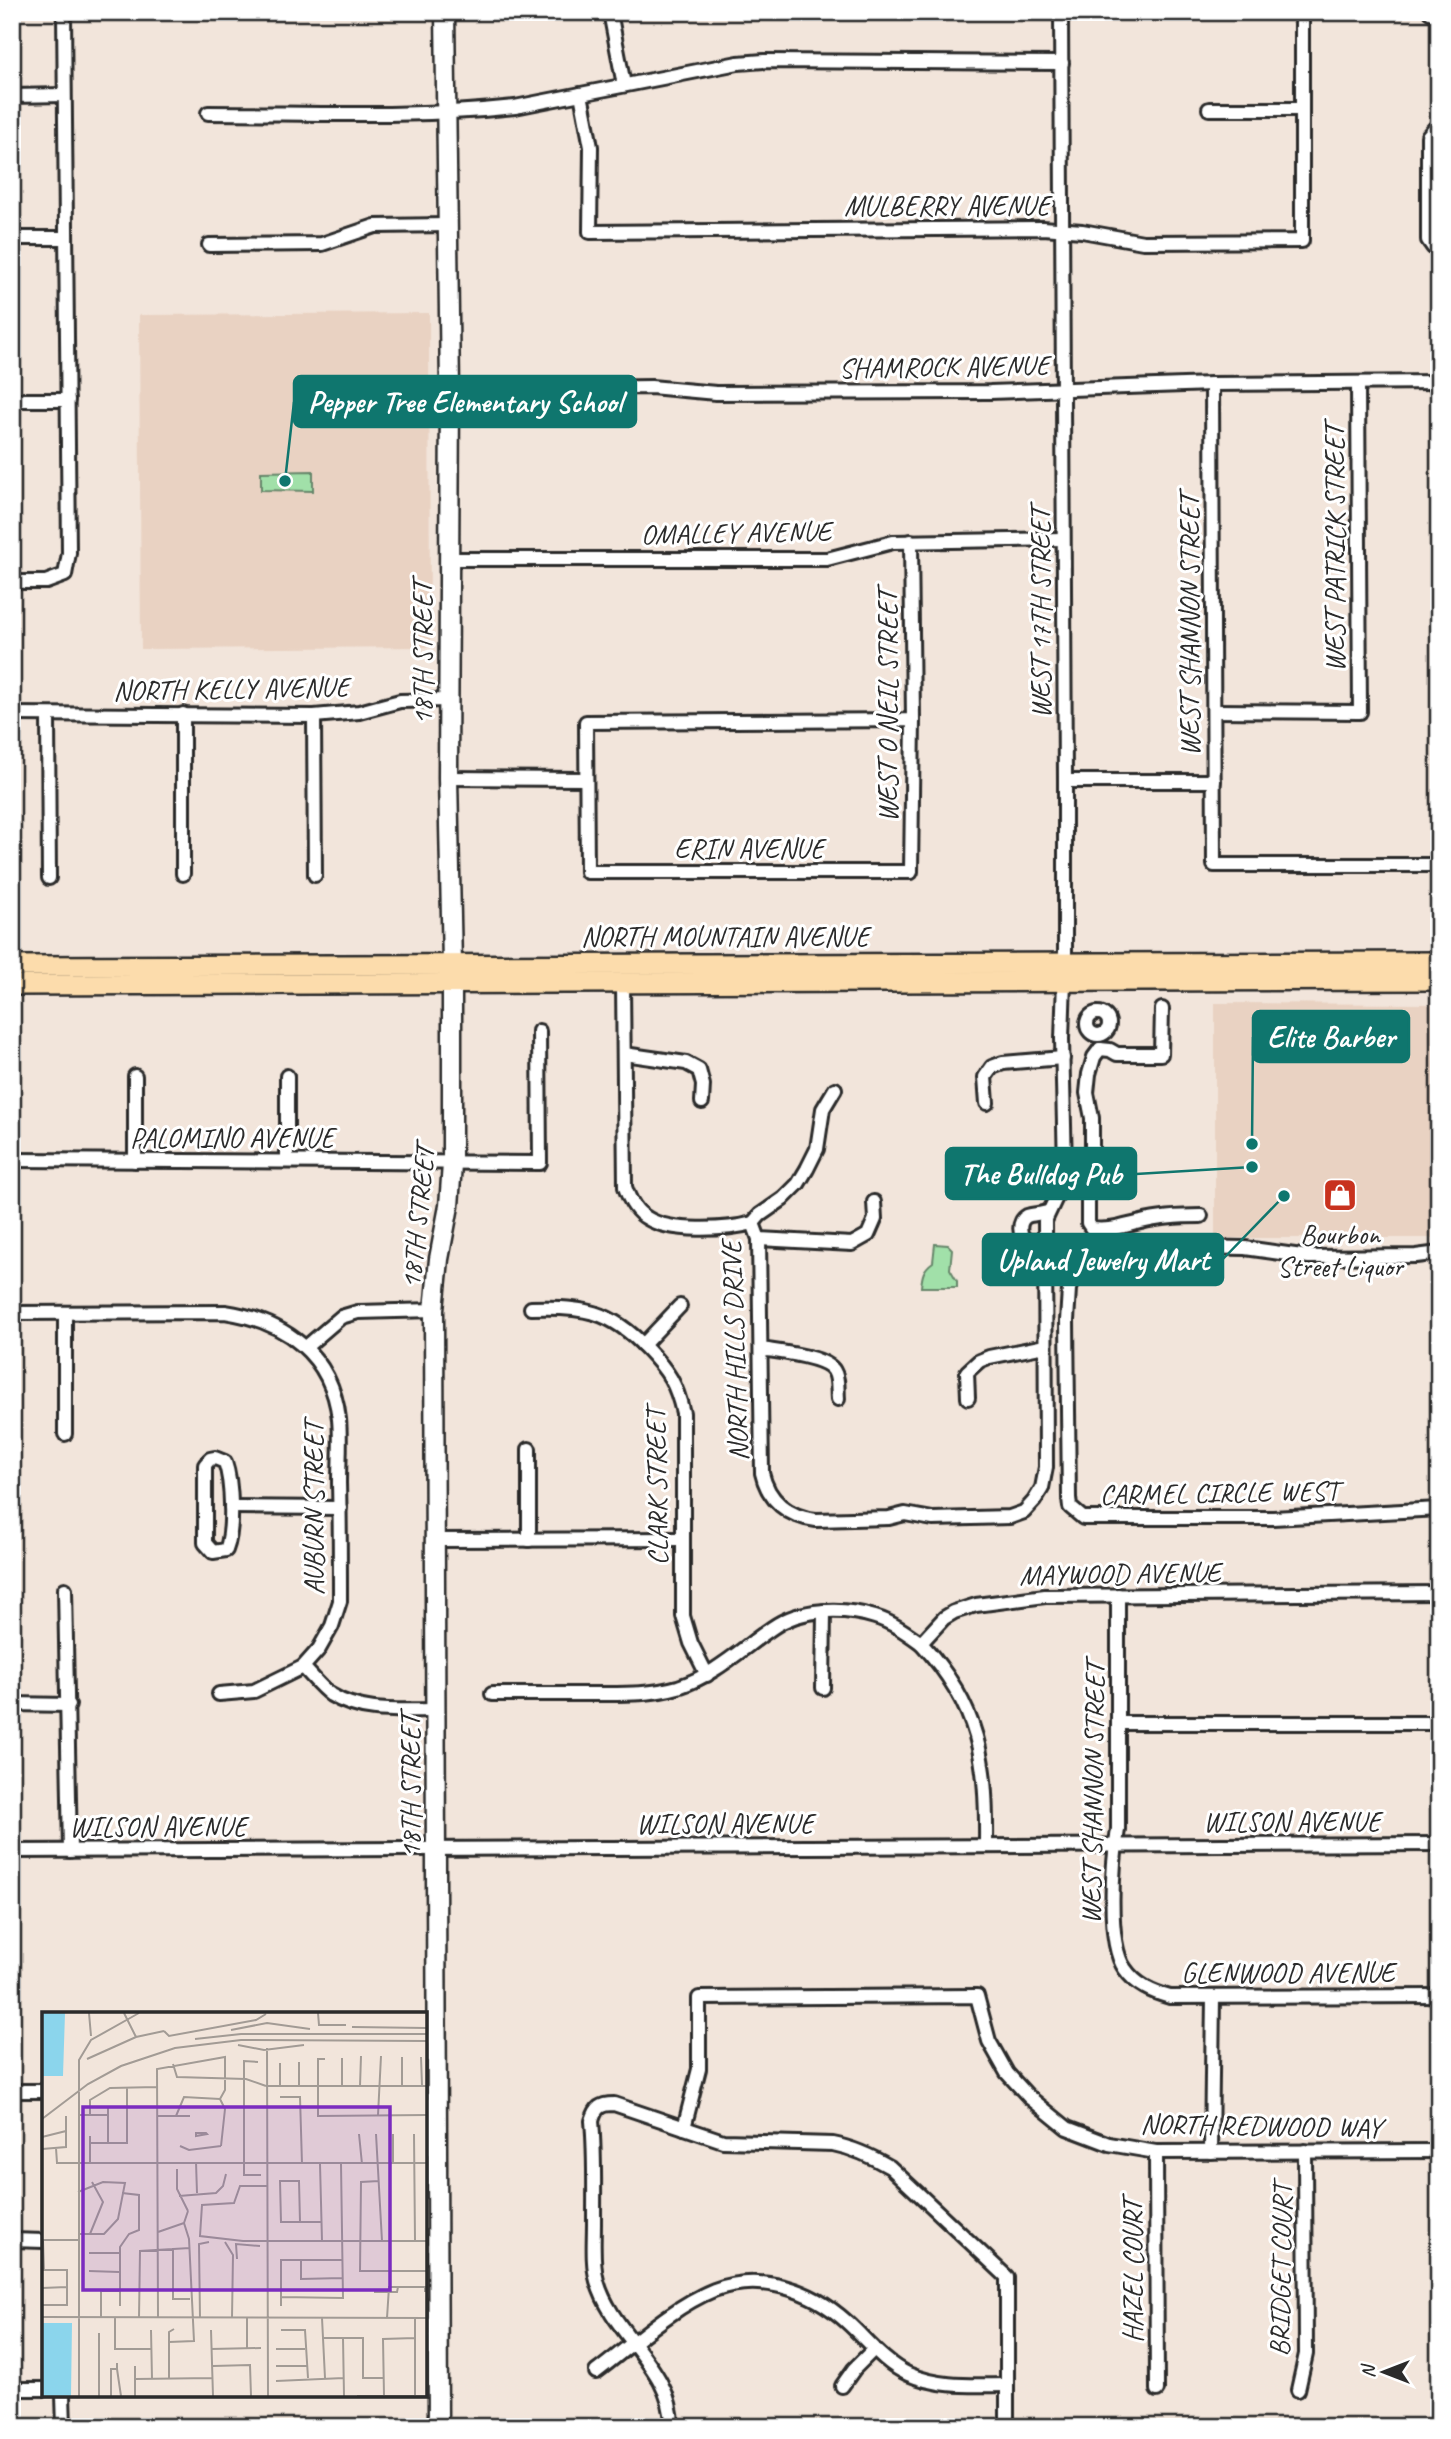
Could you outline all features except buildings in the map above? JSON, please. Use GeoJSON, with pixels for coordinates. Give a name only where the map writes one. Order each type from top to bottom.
{"type":"FeatureCollection","features":[{"type":"Feature","properties":{"kind":"main road","name":"18TH STREET"},"geometry":{"type":"LineString","coordinates":[[438,2427],[431,2388],[437,1541],[434,1310],[439,1259],[449,1206],[452,1164],[448,778],[450,390],[445,12]]}},
{"type":"Feature","properties":{"kind":"main road","name":"NORTH MOUNTAIN AVENUE"},"geometry":{"type":"LineString","coordinates":[[1352,972],[1439,962]]}},
{"type":"Feature","properties":{"kind":"main road","name":"NORTH MOUNTAIN AVENUE"},"geometry":{"type":"LineString","coordinates":[[12,966],[452,974],[623,983],[1065,971]]}},
{"type":"Feature","properties":{"kind":"main road","name":"NORTH MOUNTAIN AVENUE"},"geometry":{"type":"LineString","coordinates":[[12,985],[452,974],[1065,971],[1352,972],[1439,980]]}},
{"type":"Feature","properties":{"kind":"street"},"geometry":{"type":"LineString","coordinates":[[12,582],[46,582],[65,575],[69,553],[64,12]]}},
{"type":"Feature","properties":{"kind":"street"},"geometry":{"type":"LineString","coordinates":[[610,12],[624,85]]}},
{"type":"Feature","properties":{"kind":"street","name":"WEST 17TH STREET"},"geometry":{"type":"LineString","coordinates":[[1044,1283],[1045,1221],[1061,1187],[1065,1168],[1061,12]]}},
{"type":"Feature","properties":{"kind":"street"},"geometry":{"type":"LineString","coordinates":[[1209,109],[1302,109],[1302,12]]}},
{"type":"Feature","properties":{"kind":"street"},"geometry":{"type":"LineString","coordinates":[[1430,12],[1439,16]]}},
{"type":"Feature","properties":{"kind":"street"},"geometry":{"type":"LineString","coordinates":[[208,113],[446,114],[515,107],[764,61],[1062,63]]}},
{"type":"Feature","properties":{"kind":"street","name":"MULBERRY AVENUE"},"geometry":{"type":"LineString","coordinates":[[581,94],[591,147],[590,232],[1062,229],[1143,242],[1302,241],[1302,109]]}},
{"type":"Feature","properties":{"kind":"street"},"geometry":{"type":"LineString","coordinates":[[12,96],[64,96]]}},
{"type":"Feature","properties":{"kind":"street"},"geometry":{"type":"LineString","coordinates":[[1439,129],[1434,129],[1428,136],[1428,240],[1433,247],[1439,247]]}},
{"type":"Feature","properties":{"kind":"street"},"geometry":{"type":"LineString","coordinates":[[209,245],[322,244],[375,226],[448,225]]}},
{"type":"Feature","properties":{"kind":"street"},"geometry":{"type":"LineString","coordinates":[[12,238],[65,238]]}},
{"type":"Feature","properties":{"kind":"street","name":"SHAMROCK AVENUE"},"geometry":{"type":"LineString","coordinates":[[450,390],[652,387],[716,393],[990,392],[1212,384],[1439,382]]}},
{"type":"Feature","properties":{"kind":"street","name":"WEST SHANNON STREET"},"geometry":{"type":"LineString","coordinates":[[1212,384],[1214,865],[1439,865]]}},
{"type":"Feature","properties":{"kind":"street","name":"WEST PATRICK STREET"},"geometry":{"type":"LineString","coordinates":[[1214,711],[1360,712],[1358,384]]}},
{"type":"Feature","properties":{"kind":"street"},"geometry":{"type":"LineString","coordinates":[[12,400],[68,400]]}},
{"type":"Feature","properties":{"kind":"street","name":"OMALLEY AVENUE"},"geometry":{"type":"LineString","coordinates":[[449,559],[828,559],[893,542],[1063,540]]}},
{"type":"Feature","properties":{"kind":"street","name":"WEST O NEIL STREET"},"geometry":{"type":"LineString","coordinates":[[911,541],[911,872]]}},
{"type":"Feature","properties":{"kind":"street","name":"NORTH KELLY AVENUE"},"geometry":{"type":"LineString","coordinates":[[12,714],[314,716],[359,712],[400,701],[448,700]]}},
{"type":"Feature","properties":{"kind":"street"},"geometry":{"type":"LineString","coordinates":[[183,714],[183,874]]}},
{"type":"Feature","properties":{"kind":"street"},"geometry":{"type":"LineString","coordinates":[[48,715],[48,878]]}},
{"type":"Feature","properties":{"kind":"street"},"geometry":{"type":"LineString","coordinates":[[314,716],[315,875]]}},
{"type":"Feature","properties":{"kind":"street"},"geometry":{"type":"LineString","coordinates":[[448,778],[586,779],[586,722],[913,720]]}},
{"type":"Feature","properties":{"kind":"street","name":"ERIN AVENUE"},"geometry":{"type":"LineString","coordinates":[[586,779],[587,872],[911,872]]}},
{"type":"Feature","properties":{"kind":"street"},"geometry":{"type":"LineString","coordinates":[[1065,781],[1214,781]]}},
{"type":"Feature","properties":{"kind":"street","name":"NORTH HILLS DRIVE"},"geometry":{"type":"LineString","coordinates":[[623,983],[625,1187],[634,1205],[645,1217],[674,1227],[741,1226],[752,1223],[760,1239],[762,1473],[772,1498],[789,1512],[806,1519],[875,1519],[905,1514],[933,1520],[1010,1517],[1024,1511],[1042,1488],[1046,1467],[1044,1283]]}},
{"type":"Feature","properties":{"kind":"street"},"geometry":{"type":"LineString","coordinates":[[1100,1049],[1117,1054],[1161,1054],[1162,1009]]}},
{"type":"Feature","properties":{"kind":"street"},"geometry":{"type":"LineString","coordinates":[[1063,1019],[1087,1021],[1097,1013],[1105,1015],[1109,1027],[1099,1035]]}},
{"type":"Feature","properties":{"kind":"street"},"geometry":{"type":"LineString","coordinates":[[1087,1021],[1088,1029],[1099,1035]]}},
{"type":"Feature","properties":{"kind":"street","name":"PALOMINO AVENUE"},"geometry":{"type":"LineString","coordinates":[[12,1160],[540,1163],[539,1031]]}},
{"type":"Feature","properties":{"kind":"street"},"geometry":{"type":"LineString","coordinates":[[1099,1035],[1100,1049],[1088,1074],[1087,1093],[1092,1118],[1088,1223],[1092,1229],[1104,1230],[1147,1221],[1201,1216]]}},
{"type":"Feature","properties":{"kind":"street"},"geometry":{"type":"LineString","coordinates":[[624,1054],[686,1063],[699,1070],[703,1086],[702,1102]]}},
{"type":"Feature","properties":{"kind":"street"},"geometry":{"type":"LineString","coordinates":[[987,1103],[985,1077],[992,1067],[1003,1063],[1063,1058]]}},
{"type":"Feature","properties":{"kind":"street"},"geometry":{"type":"LineString","coordinates":[[135,1076],[135,1161]]}},
{"type":"Feature","properties":{"kind":"street"},"geometry":{"type":"LineString","coordinates":[[287,1076],[287,1160]]}},
{"type":"Feature","properties":{"kind":"street"},"geometry":{"type":"LineString","coordinates":[[752,1223],[783,1199],[803,1176],[817,1149],[823,1109],[835,1089]]}},
{"type":"Feature","properties":{"kind":"street"},"geometry":{"type":"LineString","coordinates":[[760,1239],[852,1244],[868,1235],[875,1219],[874,1202]]}},
{"type":"Feature","properties":{"kind":"street"},"geometry":{"type":"LineString","coordinates":[[1044,1241],[1028,1240],[1022,1236],[1020,1228],[1027,1216],[1049,1211]]}},
{"type":"Feature","properties":{"kind":"street","name":"CARMEL CIRCLE WEST"},"geometry":{"type":"LineString","coordinates":[[1439,1253],[1416,1256],[1309,1257],[1245,1248],[1171,1249],[1125,1262],[1085,1268],[1074,1275],[1069,1289],[1068,1321],[1068,1477],[1070,1507],[1075,1514],[1083,1518],[1098,1519],[1261,1518],[1439,1509]]}},
{"type":"Feature","properties":{"kind":"street"},"geometry":{"type":"LineString","coordinates":[[643,1345],[680,1306]]}},
{"type":"Feature","properties":{"kind":"street","name":"CLARK STREET"},"geometry":{"type":"LineString","coordinates":[[531,1308],[562,1307],[603,1315],[623,1326],[643,1345],[676,1385],[683,1413],[683,1616],[691,1643],[707,1675]]}},
{"type":"Feature","properties":{"kind":"street"},"geometry":{"type":"LineString","coordinates":[[12,1313],[225,1312],[249,1315],[270,1324],[306,1347],[341,1317],[358,1312],[434,1310]]}},
{"type":"Feature","properties":{"kind":"street"},"geometry":{"type":"LineString","coordinates":[[65,1312],[65,1434]]}},
{"type":"Feature","properties":{"kind":"street"},"geometry":{"type":"LineString","coordinates":[[968,1398],[967,1372],[979,1361],[1045,1346]]}},
{"type":"Feature","properties":{"kind":"street","name":"AUBURN STREET"},"geometry":{"type":"LineString","coordinates":[[303,1667],[319,1649],[332,1626],[340,1601],[339,1420],[329,1381],[306,1347]]}},
{"type":"Feature","properties":{"kind":"street"},"geometry":{"type":"LineString","coordinates":[[761,1349],[823,1361],[833,1369],[837,1378],[838,1399]]}},
{"type":"Feature","properties":{"kind":"street"},"geometry":{"type":"LineString","coordinates":[[529,1449],[529,1540]]}},
{"type":"Feature","properties":{"kind":"street"},"geometry":{"type":"LineString","coordinates":[[210,1459],[225,1462],[230,1507],[226,1550],[213,1552],[205,1543],[205,1465],[210,1459]]}},
{"type":"Feature","properties":{"kind":"street"},"geometry":{"type":"LineString","coordinates":[[230,1507],[340,1508]]}},
{"type":"Feature","properties":{"kind":"street"},"geometry":{"type":"LineString","coordinates":[[437,1541],[683,1539]]}},
{"type":"Feature","properties":{"kind":"street"},"geometry":{"type":"LineString","coordinates":[[65,1589],[70,1851]]}},
{"type":"Feature","properties":{"kind":"street","name":"MAYWOOD AVENUE"},"geometry":{"type":"LineString","coordinates":[[921,1643],[944,1618],[954,1612],[976,1605],[1045,1596],[1439,1593]]}},
{"type":"Feature","properties":{"kind":"street","name":"WEST SHANNON STREET"},"geometry":{"type":"LineString","coordinates":[[1118,1595],[1118,1829],[1115,1846],[1114,1936],[1124,1968],[1139,1984]]}},
{"type":"Feature","properties":{"kind":"street"},"geometry":{"type":"LineString","coordinates":[[823,1688],[824,1611]]}},
{"type":"Feature","properties":{"kind":"street"},"geometry":{"type":"LineString","coordinates":[[492,1695],[651,1693],[680,1686],[707,1675],[725,1665],[774,1626],[797,1616],[824,1611],[876,1617],[921,1643],[956,1687],[980,1747],[987,1801],[986,1845]]}},
{"type":"Feature","properties":{"kind":"street"},"geometry":{"type":"LineString","coordinates":[[219,1695],[254,1691],[303,1667],[329,1694],[350,1704],[377,1710],[435,1710]]}},
{"type":"Feature","properties":{"kind":"street"},"geometry":{"type":"LineString","coordinates":[[12,1704],[69,1705]]}},
{"type":"Feature","properties":{"kind":"street"},"geometry":{"type":"LineString","coordinates":[[1118,1723],[1439,1723]]}},
{"type":"Feature","properties":{"kind":"street","name":"WILSON AVENUE"},"geometry":{"type":"LineString","coordinates":[[12,1851],[1439,1844]]}},
{"type":"Feature","properties":{"kind":"street","name":"GLENWOOD AVENUE"},"geometry":{"type":"LineString","coordinates":[[1139,1984],[1152,1992],[1170,1997],[1439,1996]]}},
{"type":"Feature","properties":{"kind":"street","name":"NORTH REDWOOD WAY"},"geometry":{"type":"LineString","coordinates":[[684,2128],[699,2069],[699,1998],[977,1996],[989,2041],[1007,2073],[1067,2129],[1109,2144],[1156,2152],[1439,2151]]}},
{"type":"Feature","properties":{"kind":"street"},"geometry":{"type":"LineString","coordinates":[[1211,2152],[1213,1997]]}},
{"type":"Feature","properties":{"kind":"street"},"geometry":{"type":"LineString","coordinates":[[12,2091],[42,2091]]}},
{"type":"Feature","properties":{"kind":"street"},"geometry":{"type":"LineString","coordinates":[[672,2427],[667,2393],[654,2370],[613,2318],[597,2280],[594,2256],[592,2121],[595,2111],[602,2104],[614,2104],[723,2141],[833,2144],[869,2154],[890,2167],[1007,2277],[1007,2427]]}},
{"type":"Feature","properties":{"kind":"street","name":"BRIDGET COURT"},"geometry":{"type":"LineString","coordinates":[[1298,2390],[1306,2354],[1306,2151]]}},
{"type":"Feature","properties":{"kind":"street","name":"HAZEL COURT"},"geometry":{"type":"LineString","coordinates":[[1156,2152],[1157,2390]]}},
{"type":"Feature","properties":{"kind":"street"},"geometry":{"type":"LineString","coordinates":[[12,2240],[42,2241]]}},
{"type":"Feature","properties":{"kind":"street"},"geometry":{"type":"LineString","coordinates":[[596,2372],[688,2303],[716,2289],[748,2283],[781,2286],[813,2297],[845,2320],[874,2349],[904,2372],[922,2380],[943,2385],[1007,2385]]}},
{"type":"Feature","properties":{"kind":"street"},"geometry":{"type":"LineString","coordinates":[[842,2386],[874,2349]]}},
{"type":"Feature","properties":{"kind":"street"},"geometry":{"type":"LineString","coordinates":[[12,2389],[42,2389]]}},
{"type":"Feature","properties":{"kind":"street"},"geometry":{"type":"LineString","coordinates":[[63,2397],[64,2427]]}},
{"type":"Feature","properties":{"kind":"shaded area"},"geometry":{"type":"Polygon","coordinates":[[[429,313],[430,647],[141,649],[139,315],[429,313]]]}},
{"type":"Feature","properties":{"kind":"shaded area"},"geometry":{"type":"Polygon","coordinates":[[[1215,1003],[1439,1004],[1439,1238],[1215,1238],[1215,1003]]]}},
{"type":"Feature","properties":{"kind":"green space"},"geometry":{"type":"Polygon","coordinates":[[[313,471],[313,491],[261,490],[261,472],[313,471]]]}},
{"type":"Feature","properties":{"kind":"green space"},"geometry":{"type":"Polygon","coordinates":[[[935,1244],[948,1245],[952,1249],[950,1269],[957,1281],[957,1287],[921,1287],[924,1273],[933,1262],[935,1244]]]}},
{"type":"Feature","properties":{"kind":"place","name":"Pepper Tree Elementary School"},"geometry":{"type":"Point","coordinates":[285,481]}},
{"type":"Feature","properties":{"kind":"place","name":"Elite Barber"},"geometry":{"type":"Point","coordinates":[1252,1144]}},
{"type":"Feature","properties":{"kind":"place","name":"The Bulldog Pub"},"geometry":{"type":"Point","coordinates":[1252,1167]}},
{"type":"Feature","properties":{"kind":"place","name":"Bourbon Street Liquor"},"geometry":{"type":"Point","coordinates":[1340,1195]}},
{"type":"Feature","properties":{"kind":"place","name":"Upland Jewelry Mart"},"geometry":{"type":"Point","coordinates":[1284,1196]}}]}
